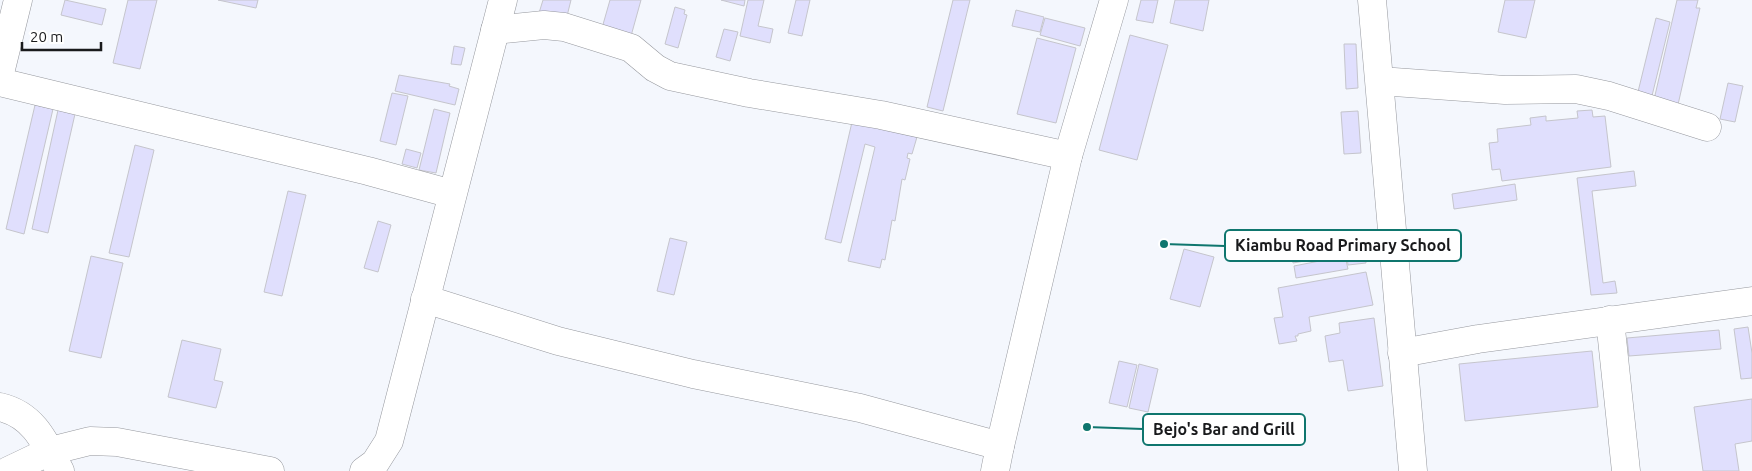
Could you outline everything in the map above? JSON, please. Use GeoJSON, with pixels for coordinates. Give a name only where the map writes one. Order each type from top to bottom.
{"type":"FeatureCollection","features":[{"type":"Feature","properties":{"kind":"street"},"geometry":{"type":"LineString","coordinates":[[0,73],[18,0]]}},
{"type":"Feature","properties":{"kind":"street"},"geometry":{"type":"LineString","coordinates":[[364,471],[375,463],[388,441],[503,0]]}},
{"type":"Feature","properties":{"kind":"street"},"geometry":{"type":"LineString","coordinates":[[425,299],[558,341],[693,374],[860,408],[998,458],[1068,156],[1114,0]]}},
{"type":"Feature","properties":{"kind":"street"},"geometry":{"type":"LineString","coordinates":[[1372,0],[1402,352],[1409,471]]}},
{"type":"Feature","properties":{"kind":"street"},"geometry":{"type":"LineString","coordinates":[[495,30],[538,25],[564,27],[631,48],[655,68],[670,76],[749,93],[881,114],[1068,156]]}},
{"type":"Feature","properties":{"kind":"street"},"geometry":{"type":"LineString","coordinates":[[1380,80],[1505,90],[1576,89],[1609,96],[1707,127]]}},
{"type":"Feature","properties":{"kind":"street"},"geometry":{"type":"LineString","coordinates":[[0,82],[368,171],[452,194]]}},
{"type":"Feature","properties":{"kind":"street"},"geometry":{"type":"LineString","coordinates":[[1402,352],[1610,320],[1752,301]]}},
{"type":"Feature","properties":{"kind":"street"},"geometry":{"type":"LineString","coordinates":[[1610,320],[1626,471]]}},
{"type":"Feature","properties":{"kind":"street"},"geometry":{"type":"LineString","coordinates":[[0,407],[15,410],[27,418],[55,461]]}},
{"type":"Feature","properties":{"kind":"street"},"geometry":{"type":"LineString","coordinates":[[8,471],[55,461],[90,441],[117,442],[270,471]]}},
{"type":"Feature","properties":{"kind":"building"},"geometry":{"type":"Polygon","coordinates":[[[65,0],[106,9],[102,25],[61,15],[65,0]]]}},
{"type":"Feature","properties":{"kind":"building"},"geometry":{"type":"Polygon","coordinates":[[[128,0],[157,0],[140,69],[113,63],[128,0]]]}},
{"type":"Feature","properties":{"kind":"building"},"geometry":{"type":"Polygon","coordinates":[[[218,0],[258,0],[256,8],[218,0]]]}},
{"type":"Feature","properties":{"kind":"building"},"geometry":{"type":"Polygon","coordinates":[[[543,0],[571,0],[566,20],[539,13],[543,0]]]}},
{"type":"Feature","properties":{"kind":"building"},"geometry":{"type":"Polygon","coordinates":[[[610,0],[641,0],[631,36],[602,28],[610,0]]]}},
{"type":"Feature","properties":{"kind":"building"},"geometry":{"type":"Polygon","coordinates":[[[721,0],[745,0],[744,6],[721,0]]]}},
{"type":"Feature","properties":{"kind":"building"},"geometry":{"type":"Polygon","coordinates":[[[748,0],[764,0],[758,26],[773,29],[770,43],[740,36],[748,0]]]}},
{"type":"Feature","properties":{"kind":"building"},"geometry":{"type":"Polygon","coordinates":[[[796,0],[810,0],[802,36],[788,33],[796,0]]]}},
{"type":"Feature","properties":{"kind":"building"},"geometry":{"type":"Polygon","coordinates":[[[953,0],[970,0],[943,111],[927,107],[953,0]]]}},
{"type":"Feature","properties":{"kind":"building"},"geometry":{"type":"Polygon","coordinates":[[[1141,0],[1158,0],[1153,23],[1136,20],[1141,0]]]}},
{"type":"Feature","properties":{"kind":"building"},"geometry":{"type":"Polygon","coordinates":[[[1175,0],[1209,0],[1203,31],[1170,23],[1175,0]]]}},
{"type":"Feature","properties":{"kind":"building"},"geometry":{"type":"Polygon","coordinates":[[[1505,0],[1535,0],[1526,38],[1498,32],[1505,0]]]}},
{"type":"Feature","properties":{"kind":"building"},"geometry":{"type":"Polygon","coordinates":[[[1677,0],[1698,0],[1696,8],[1700,8],[1677,109],[1653,104],[1677,0]]]}},
{"type":"Feature","properties":{"kind":"building"},"geometry":{"type":"Polygon","coordinates":[[[675,7],[685,10],[684,14],[687,15],[678,48],[665,44],[675,7]]]}},
{"type":"Feature","properties":{"kind":"building"},"geometry":{"type":"Polygon","coordinates":[[[1016,10],[1044,17],[1040,32],[1012,26],[1016,10]]]}},
{"type":"Feature","properties":{"kind":"building"},"geometry":{"type":"Polygon","coordinates":[[[1045,18],[1085,28],[1080,46],[1040,35],[1045,18]]]}},
{"type":"Feature","properties":{"kind":"building"},"geometry":{"type":"Polygon","coordinates":[[[1656,18],[1670,22],[1650,104],[1636,100],[1656,18]]]}},
{"type":"Feature","properties":{"kind":"building"},"geometry":{"type":"Polygon","coordinates":[[[724,29],[738,32],[730,61],[716,57],[724,29]]]}},
{"type":"Feature","properties":{"kind":"building"},"geometry":{"type":"Polygon","coordinates":[[[1130,35],[1168,45],[1137,160],[1099,150],[1130,35]]]}},
{"type":"Feature","properties":{"kind":"building"},"geometry":{"type":"Polygon","coordinates":[[[1037,38],[1076,48],[1056,123],[1017,114],[1037,38]]]}},
{"type":"Feature","properties":{"kind":"building"},"geometry":{"type":"Polygon","coordinates":[[[1344,44],[1356,44],[1358,88],[1346,89],[1344,44]]]}},
{"type":"Feature","properties":{"kind":"building"},"geometry":{"type":"Polygon","coordinates":[[[454,46],[465,48],[461,65],[451,64],[454,46]]]}},
{"type":"Feature","properties":{"kind":"building"},"geometry":{"type":"Polygon","coordinates":[[[399,75],[450,84],[449,86],[459,89],[455,105],[395,91],[399,75]]]}},
{"type":"Feature","properties":{"kind":"building"},"geometry":{"type":"Polygon","coordinates":[[[1728,83],[1743,86],[1735,122],[1720,119],[1728,83]]]}},
{"type":"Feature","properties":{"kind":"building"},"geometry":{"type":"Polygon","coordinates":[[[392,93],[408,96],[396,145],[380,141],[392,93]]]}},
{"type":"Feature","properties":{"kind":"building"},"geometry":{"type":"Polygon","coordinates":[[[35,105],[53,109],[24,234],[6,229],[35,105]]]}},
{"type":"Feature","properties":{"kind":"building"},"geometry":{"type":"Polygon","coordinates":[[[434,109],[450,113],[436,173],[419,170],[434,109]]]}},
{"type":"Feature","properties":{"kind":"building"},"geometry":{"type":"Polygon","coordinates":[[[58,110],[75,114],[48,233],[32,229],[58,110]]]}},
{"type":"Feature","properties":{"kind":"building"},"geometry":{"type":"Polygon","coordinates":[[[1592,110],[1593,117],[1605,116],[1611,167],[1502,181],[1500,169],[1492,170],[1489,143],[1498,142],[1497,129],[1531,125],[1530,118],[1546,116],[1546,121],[1578,118],[1577,111],[1592,110]]]}},
{"type":"Feature","properties":{"kind":"building"},"geometry":{"type":"Polygon","coordinates":[[[1358,111],[1361,153],[1344,154],[1341,112],[1358,111]]]}},
{"type":"Feature","properties":{"kind":"building"},"geometry":{"type":"Polygon","coordinates":[[[852,122],[917,137],[912,154],[908,153],[907,158],[910,159],[905,180],[902,179],[895,221],[892,220],[885,260],[882,259],[880,268],[848,261],[875,147],[865,144],[841,243],[825,239],[852,122]]]}},
{"type":"Feature","properties":{"kind":"building"},"geometry":{"type":"Polygon","coordinates":[[[135,145],[154,150],[129,257],[109,253],[135,145]]]}},
{"type":"Feature","properties":{"kind":"building"},"geometry":{"type":"Polygon","coordinates":[[[406,149],[421,153],[417,168],[402,164],[406,149]]]}},
{"type":"Feature","properties":{"kind":"building"},"geometry":{"type":"Polygon","coordinates":[[[1634,171],[1636,186],[1592,191],[1603,283],[1615,281],[1617,293],[1591,295],[1577,178],[1634,171]]]}},
{"type":"Feature","properties":{"kind":"building"},"geometry":{"type":"Polygon","coordinates":[[[1515,184],[1517,200],[1454,209],[1452,194],[1515,184]]]}},
{"type":"Feature","properties":{"kind":"building"},"geometry":{"type":"Polygon","coordinates":[[[288,191],[306,195],[282,296],[264,292],[288,191]]]}},
{"type":"Feature","properties":{"kind":"building"},"geometry":{"type":"Polygon","coordinates":[[[378,221],[391,225],[378,272],[364,268],[378,221]]]}},
{"type":"Feature","properties":{"kind":"building"},"geometry":{"type":"Polygon","coordinates":[[[1343,237],[1345,254],[1293,263],[1290,246],[1343,237]]]}},
{"type":"Feature","properties":{"kind":"building"},"geometry":{"type":"Polygon","coordinates":[[[670,238],[687,242],[674,295],[657,291],[670,238]]]}},
{"type":"Feature","properties":{"kind":"building"},"geometry":{"type":"Polygon","coordinates":[[[1363,238],[1366,263],[1348,265],[1345,240],[1363,238]]]}},
{"type":"Feature","properties":{"kind":"building"},"geometry":{"type":"Polygon","coordinates":[[[1184,249],[1214,257],[1200,307],[1170,299],[1184,249]]]}},
{"type":"Feature","properties":{"kind":"building"},"geometry":{"type":"Polygon","coordinates":[[[91,256],[123,263],[101,358],[69,351],[91,256]]]}},
{"type":"Feature","properties":{"kind":"building"},"geometry":{"type":"Polygon","coordinates":[[[1345,256],[1348,269],[1296,278],[1294,266],[1345,256]]]}},
{"type":"Feature","properties":{"kind":"building"},"geometry":{"type":"Polygon","coordinates":[[[1366,272],[1373,305],[1309,317],[1311,331],[1295,336],[1297,341],[1279,344],[1274,318],[1283,317],[1278,288],[1366,272]]]}},
{"type":"Feature","properties":{"kind":"building"},"geometry":{"type":"Polygon","coordinates":[[[1374,318],[1383,386],[1348,391],[1343,360],[1329,362],[1325,336],[1340,333],[1339,323],[1374,318]]]}},
{"type":"Feature","properties":{"kind":"building"},"geometry":{"type":"Polygon","coordinates":[[[1748,327],[1752,353],[1752,378],[1741,379],[1734,329],[1748,327]]]}},
{"type":"Feature","properties":{"kind":"building"},"geometry":{"type":"Polygon","coordinates":[[[1719,330],[1721,349],[1629,356],[1627,338],[1719,330]]]}},
{"type":"Feature","properties":{"kind":"building"},"geometry":{"type":"Polygon","coordinates":[[[182,340],[221,349],[214,380],[223,382],[216,408],[168,397],[182,340]]]}},
{"type":"Feature","properties":{"kind":"building"},"geometry":{"type":"Polygon","coordinates":[[[1592,351],[1598,407],[1465,421],[1459,364],[1592,351]]]}},
{"type":"Feature","properties":{"kind":"building"},"geometry":{"type":"Polygon","coordinates":[[[1119,361],[1137,365],[1127,407],[1109,403],[1119,361]]]}},
{"type":"Feature","properties":{"kind":"building"},"geometry":{"type":"Polygon","coordinates":[[[1139,364],[1158,369],[1148,412],[1129,408],[1139,364]]]}},
{"type":"Feature","properties":{"kind":"building"},"geometry":{"type":"Polygon","coordinates":[[[1752,399],[1752,441],[1735,444],[1739,471],[1703,471],[1694,407],[1752,399]]]}},
{"type":"Feature","properties":{"kind":"place","name":"Kiambu Road Primary School"},"geometry":{"type":"Point","coordinates":[1164,244]}},
{"type":"Feature","properties":{"kind":"place","name":"Bejo's Bar and Grill"},"geometry":{"type":"Point","coordinates":[1087,427]}}]}
